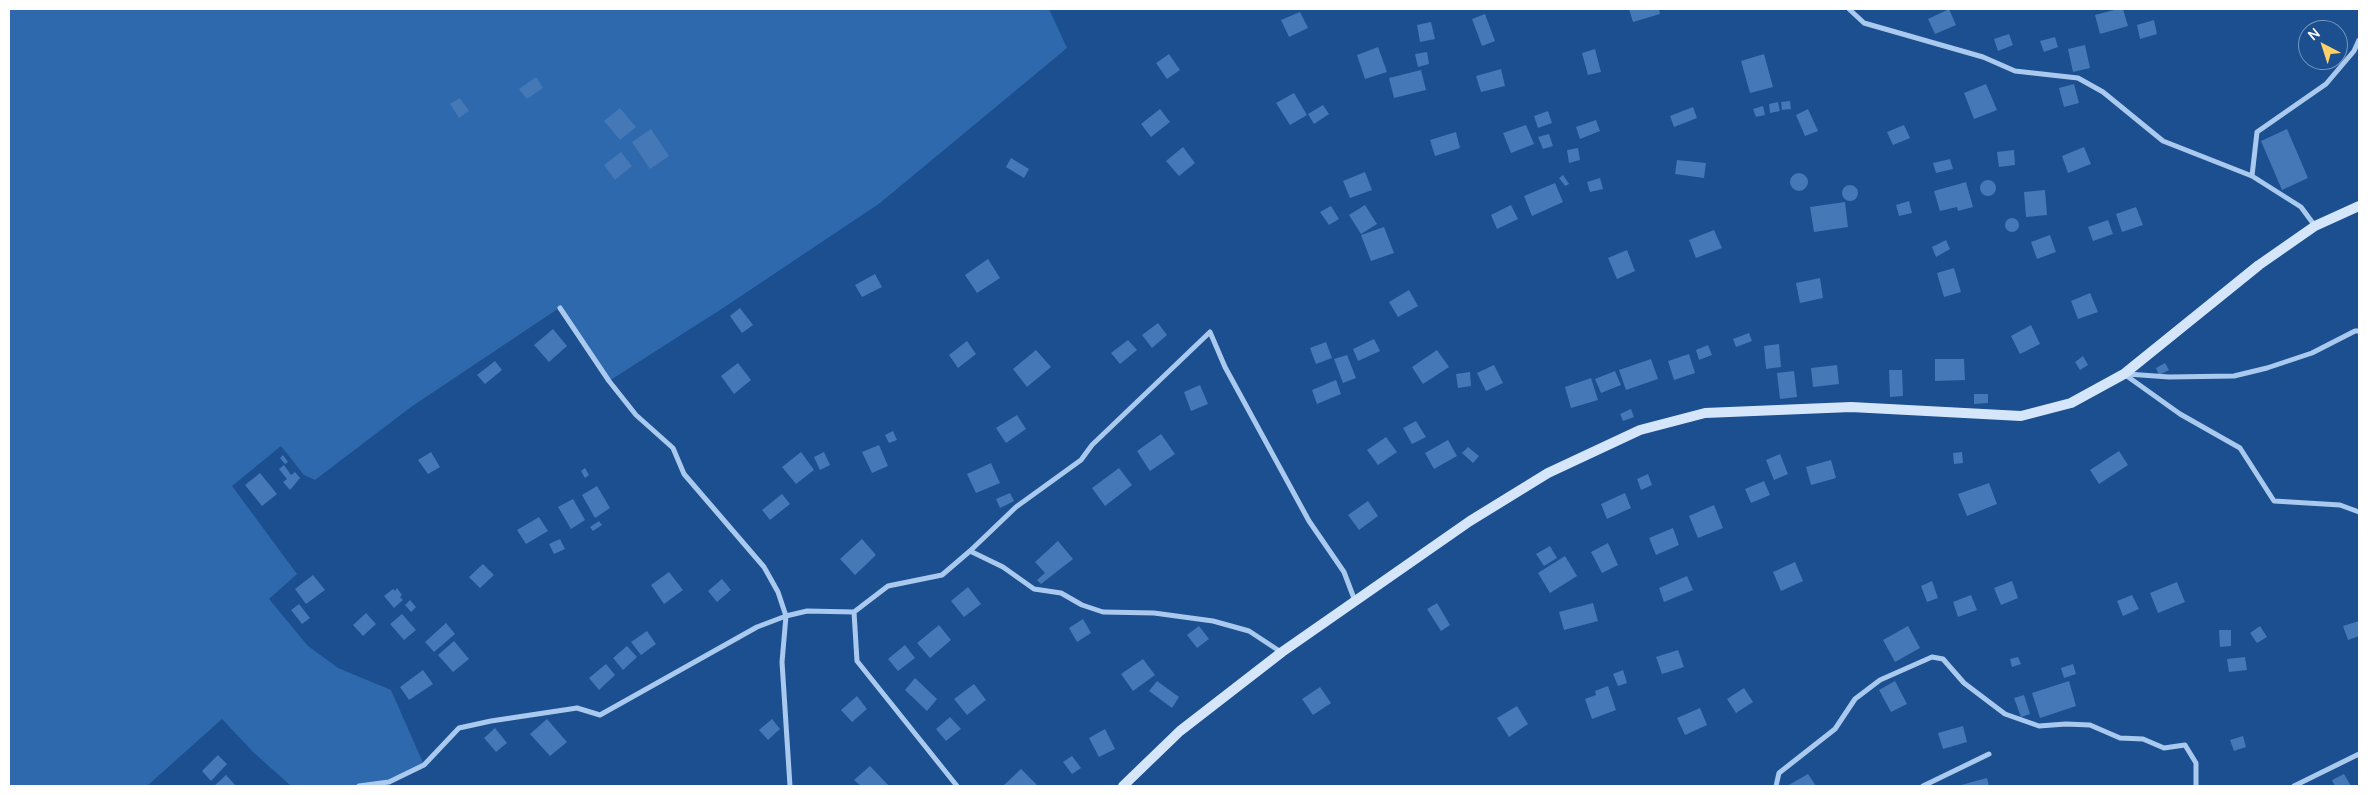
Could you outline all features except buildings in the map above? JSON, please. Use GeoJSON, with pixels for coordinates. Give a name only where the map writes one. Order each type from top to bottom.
{"type":"FeatureCollection","features":[{"type":"Feature","properties":{"kind":"main road"},"geometry":{"type":"LineString","coordinates":[[1123,786],[1180,731],[1282,652],[1470,521],[1548,473],[1640,430],[1705,413],[1851,407],[2021,416],[2071,403],[2124,374],[2259,265],[2315,226],[2359,206]]}},
{"type":"Feature","properties":{"kind":"street"},"geometry":{"type":"LineString","coordinates":[[1849,9],[1864,23],[1983,56],[2014,71],[2078,78],[2102,92],[2163,141],[2252,176],[2301,207],[2315,226]]}},
{"type":"Feature","properties":{"kind":"street"},"geometry":{"type":"LineString","coordinates":[[2252,176],[2257,132],[2326,84],[2354,51],[2359,40]]}},
{"type":"Feature","properties":{"kind":"street"},"geometry":{"type":"LineString","coordinates":[[560,308],[579,339],[636,415],[673,448],[684,474],[764,567],[778,592],[786,616],[782,662],[790,786]]}},
{"type":"Feature","properties":{"kind":"street"},"geometry":{"type":"LineString","coordinates":[[2124,374],[2169,377],[2234,376],[2267,368],[2312,353],[2355,331],[2359,331]]}},
{"type":"Feature","properties":{"kind":"street"},"geometry":{"type":"LineString","coordinates":[[359,786],[388,784],[424,765],[459,728],[491,721],[577,708],[600,715],[757,627],[786,616],[807,611],[854,612],[888,586],[942,575],[1016,507],[1081,460],[1092,445],[1210,332],[1225,367],[1309,521],[1344,572],[1355,601]]}},
{"type":"Feature","properties":{"kind":"street"},"geometry":{"type":"LineString","coordinates":[[2124,374],[2180,414],[2240,448],[2274,501],[2340,506],[2359,512]]}},
{"type":"Feature","properties":{"kind":"street"},"geometry":{"type":"LineString","coordinates":[[970,551],[1003,567],[1034,589],[1061,592],[1082,605],[1103,612],[1154,613],[1213,621],[1249,632],[1282,652]]}},
{"type":"Feature","properties":{"kind":"street"},"geometry":{"type":"LineString","coordinates":[[854,612],[857,662],[957,786]]}},
{"type":"Feature","properties":{"kind":"street"},"geometry":{"type":"LineString","coordinates":[[1776,786],[1779,773],[1835,730],[1855,699],[1880,680],[1932,657],[1942,659],[1964,683],[2005,714],[2039,726],[2090,725],[2120,738],[2143,740],[2164,748],[2185,744],[2196,763],[2196,786]]}},
{"type":"Feature","properties":{"kind":"street"},"geometry":{"type":"LineString","coordinates":[[1923,786],[1988,754]]}},
{"type":"Feature","properties":{"kind":"street"},"geometry":{"type":"LineString","coordinates":[[2294,786],[2359,754]]}},
{"type":"Feature","properties":{"kind":"shaded area"},"geometry":{"type":"Polygon","coordinates":[[[9,9],[1049,9],[1067,48],[880,203],[723,308],[609,381],[559,308],[411,407],[315,480],[304,475],[281,446],[232,486],[297,574],[269,599],[308,646],[338,668],[391,690],[424,765],[389,782],[359,786],[291,786],[253,752],[222,719],[147,786],[9,786],[9,9]]]}}]}
